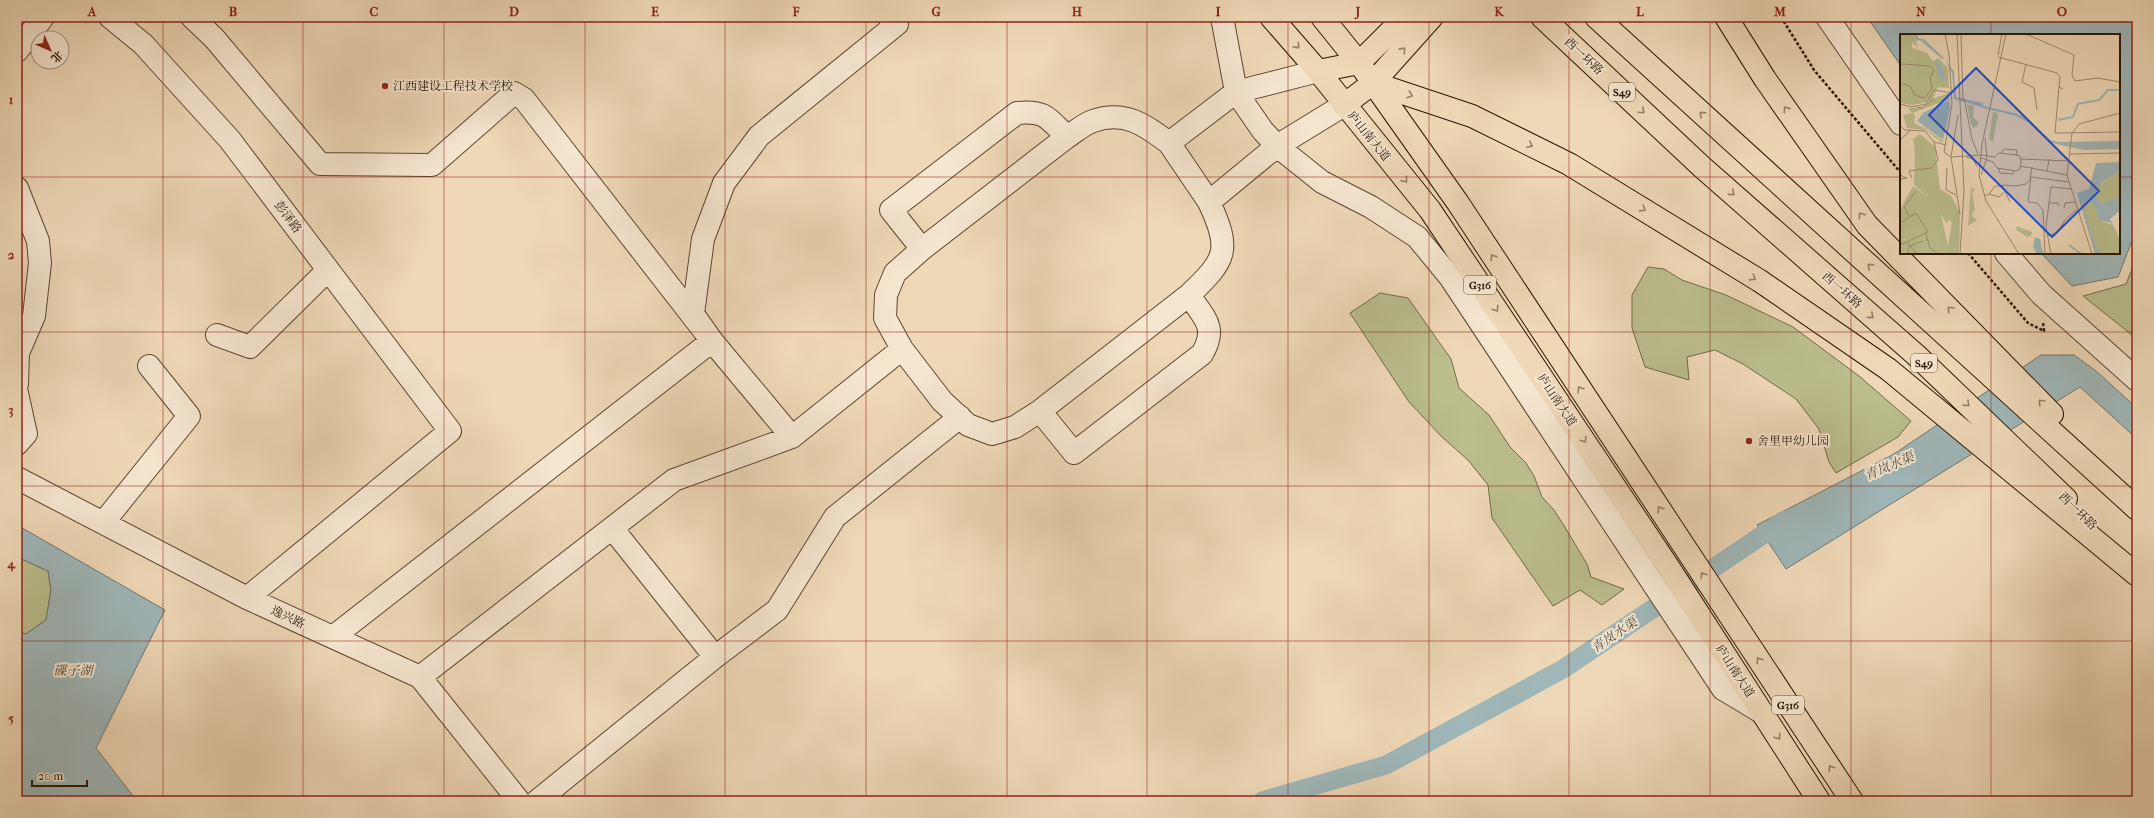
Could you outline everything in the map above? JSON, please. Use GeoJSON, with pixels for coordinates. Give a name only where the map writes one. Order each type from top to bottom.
{"type":"FeatureCollection","features":[{"type":"Feature","properties":{"kind":"highway","name":"庐山南大道"},"geometry":{"type":"LineString","coordinates":[[1271,17],[1318,71],[1430,210],[1669,568],[1695,628],[1762,713],[1819,801]]}},
{"type":"Feature","properties":{"kind":"highway","name":"庐山南大道"},"geometry":{"type":"LineString","coordinates":[[1322,17],[1359,63],[1458,203],[1852,801]]}},
{"type":"Feature","properties":{"kind":"highway"},"geometry":{"type":"LineString","coordinates":[[1318,71],[1359,63],[1405,17]]}},
{"type":"Feature","properties":{"kind":"highway"},"geometry":{"type":"LineString","coordinates":[[1344,105],[1373,83],[1432,17]]}},
{"type":"Feature","properties":{"kind":"highway","name":"西一环路"},"geometry":{"type":"LineString","coordinates":[[1542,17],[1702,167],[1916,355],[2137,568]]}},
{"type":"Feature","properties":{"kind":"highway"},"geometry":{"type":"LineString","coordinates":[[1596,17],[2137,509]]}},
{"type":"Feature","properties":{"kind":"highway"},"geometry":{"type":"LineString","coordinates":[[1726,17],[1765,79],[1867,225],[2137,500]]}},
{"type":"Feature","properties":{"kind":"highway"},"geometry":{"type":"LineString","coordinates":[[1373,83],[1472,116],[1569,164],[1760,281],[1888,369],[2137,575]]}},
{"type":"Feature","properties":{"kind":"street"},"geometry":{"type":"LineString","coordinates":[[17,51],[43,17]]}},
{"type":"Feature","properties":{"kind":"street","name":"彭泽路"},"geometry":{"type":"LineString","coordinates":[[110,17],[143,44],[230,140],[450,431],[247,598]]}},
{"type":"Feature","properties":{"kind":"street"},"geometry":{"type":"LineString","coordinates":[[192,17],[214,38],[320,164],[432,165],[514,93],[524,99],[712,341],[792,437]]}},
{"type":"Feature","properties":{"kind":"street"},"geometry":{"type":"LineString","coordinates":[[712,341],[693,314],[703,239],[724,183],[759,136],[897,24],[889,17]]}},
{"type":"Feature","properties":{"kind":"street"},"geometry":{"type":"LineString","coordinates":[[1222,17],[1236,92],[1263,130],[1277,146],[1322,182],[1371,207],[1417,237],[1450,277],[1643,568],[1695,628]]}},
{"type":"Feature","properties":{"kind":"street"},"geometry":{"type":"LineString","coordinates":[[1827,17],[1900,123]]}},
{"type":"Feature","properties":{"kind":"street"},"geometry":{"type":"LineString","coordinates":[[1169,143],[1236,92],[1318,71]]}},
{"type":"Feature","properties":{"kind":"street"},"geometry":{"type":"LineString","coordinates":[[1209,202],[1277,146],[1344,105]]}},
{"type":"Feature","properties":{"kind":"street"},"geometry":{"type":"LineString","coordinates":[[922,249],[891,210],[1017,113],[1033,111],[1046,116],[1066,137]]}},
{"type":"Feature","properties":{"kind":"street"},"geometry":{"type":"LineString","coordinates":[[1116,117],[1143,124],[1169,143],[1209,202],[1222,230],[1223,252],[1210,275],[1189,295],[1040,411],[1015,427],[992,434],[968,425],[942,401],[902,349],[885,318],[886,295],[895,272],[922,249],[1066,137],[1092,121],[1116,117]]}},
{"type":"Feature","properties":{"kind":"street"},"geometry":{"type":"LineString","coordinates":[[17,188],[38,241],[40,263],[34,316],[18,353],[17,384]]}},
{"type":"Feature","properties":{"kind":"street"},"geometry":{"type":"LineString","coordinates":[[2007,254],[2041,294],[2137,380]]}},
{"type":"Feature","properties":{"kind":"street"},"geometry":{"type":"LineString","coordinates":[[217,335],[250,347],[328,270]]}},
{"type":"Feature","properties":{"kind":"street"},"geometry":{"type":"LineString","coordinates":[[1040,411],[1074,453],[1202,354],[1210,342],[1210,327],[1189,295]]}},
{"type":"Feature","properties":{"kind":"street"},"geometry":{"type":"LineString","coordinates":[[333,637],[712,341]]}},
{"type":"Feature","properties":{"kind":"street"},"geometry":{"type":"LineString","coordinates":[[420,677],[674,480],[792,437],[902,349]]}},
{"type":"Feature","properties":{"kind":"street"},"geometry":{"type":"LineString","coordinates":[[103,523],[189,416],[149,366]]}},
{"type":"Feature","properties":{"kind":"street"},"geometry":{"type":"LineString","coordinates":[[17,393],[26,434],[17,444]]}},
{"type":"Feature","properties":{"kind":"street"},"geometry":{"type":"LineString","coordinates":[[537,801],[715,657],[777,610],[835,517],[960,417]]}},
{"type":"Feature","properties":{"kind":"street","name":"逸兴路"},"geometry":{"type":"LineString","coordinates":[[17,478],[247,598],[420,677],[519,801]]}},
{"type":"Feature","properties":{"kind":"street"},"geometry":{"type":"LineString","coordinates":[[612,528],[715,657]]}},
{"type":"Feature","properties":{"kind":"path"},"geometry":{"type":"LineString","coordinates":[[1781,17],[1814,70],[1900,172]]}},
{"type":"Feature","properties":{"kind":"path"},"geometry":{"type":"LineString","coordinates":[[1969,254],[2028,323],[2044,331],[2041,294]]}},
{"type":"Feature","properties":{"kind":"green space"},"geometry":{"type":"Polygon","coordinates":[[[2137,257],[2137,339],[2083,296],[2126,284],[2137,257]]]}},
{"type":"Feature","properties":{"kind":"green space"},"geometry":{"type":"Polygon","coordinates":[[[1648,267],[1664,269],[1682,280],[1726,295],[1793,327],[1859,376],[1911,421],[1898,437],[1836,473],[1829,462],[1819,429],[1796,399],[1743,364],[1715,350],[1687,357],[1689,380],[1645,367],[1632,328],[1632,295],[1648,267]]]}},
{"type":"Feature","properties":{"kind":"green space"},"geometry":{"type":"Polygon","coordinates":[[[1380,293],[1408,298],[1451,359],[1459,388],[1489,415],[1510,447],[1526,463],[1534,476],[1542,497],[1554,510],[1587,564],[1591,577],[1624,589],[1602,605],[1580,590],[1553,606],[1492,518],[1488,485],[1468,460],[1442,437],[1409,402],[1350,313],[1380,293]]]}},
{"type":"Feature","properties":{"kind":"green space"},"geometry":{"type":"Polygon","coordinates":[[[17,557],[48,571],[51,590],[46,620],[26,634],[17,632],[17,557]]]}},
{"type":"Feature","properties":{"kind":"water"},"geometry":{"type":"Polygon","coordinates":[[[1867,17],[2137,17],[2137,228],[2118,277],[2072,286],[2042,254],[2120,254],[2120,34],[1900,34],[1900,65],[1867,17]]]}},
{"type":"Feature","properties":{"kind":"water"},"geometry":{"type":"Polygon","coordinates":[[[2041,355],[2074,355],[2096,371],[2137,408],[2137,439],[2080,387],[1786,569],[1757,525],[1894,454],[2041,355]]]}},
{"type":"Feature","properties":{"kind":"water","name":"碟子湖"},"geometry":{"type":"Polygon","coordinates":[[[17,525],[165,610],[96,748],[137,801],[17,801],[17,632],[26,634],[46,620],[51,590],[48,571],[17,557],[17,525]]]}},
{"type":"Feature","properties":{"kind":"waterway","name":"青岚水渠"},"geometry":{"type":"LineString","coordinates":[[1262,801],[1386,765],[1563,669],[1785,520]]}},
{"type":"Feature","properties":{"kind":"place","name":"江西建设工程技术学校"},"geometry":{"type":"Point","coordinates":[385,86]}},
{"type":"Feature","properties":{"kind":"place","name":"舍里甲幼儿园"},"geometry":{"type":"Point","coordinates":[1749,441]}}]}
